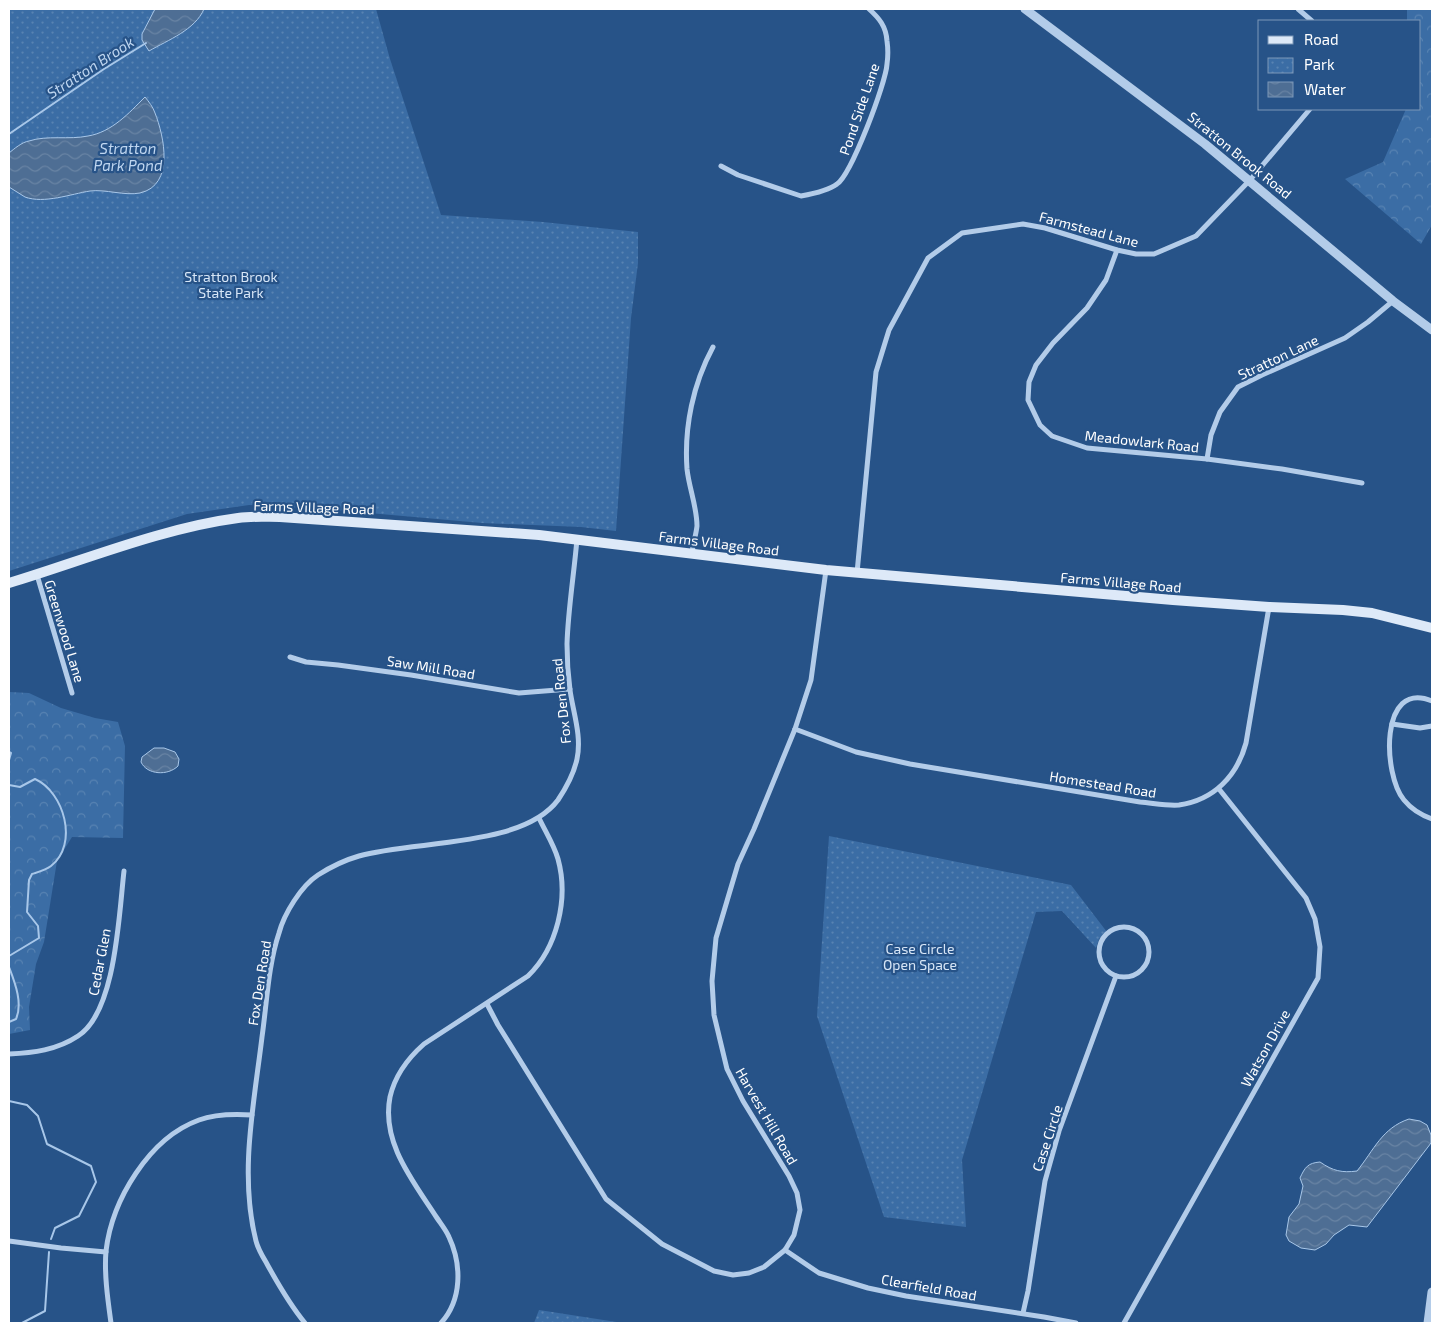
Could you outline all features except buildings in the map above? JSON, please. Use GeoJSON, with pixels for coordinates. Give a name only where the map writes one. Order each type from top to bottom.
{"type":"FeatureCollection","features":[{"type":"Feature","properties":{"kind":"main road","name":"Farms Village Road"},"geometry":{"type":"LineString","coordinates":[[9,584],[201,524],[240,518],[302,518],[529,534],[857,573],[1269,607],[1343,610],[1372,613],[1432,628]]}},
{"type":"Feature","properties":{"kind":"street","name":"Pond Side Lane"},"geometry":{"type":"LineString","coordinates":[[721,166],[738,176],[801,196],[838,184],[852,165],[887,66],[887,39],[882,22],[869,9]]}},
{"type":"Feature","properties":{"kind":"street","name":"Stratton Brook Road"},"geometry":{"type":"LineString","coordinates":[[1025,9],[1197,138],[1250,180],[1393,301],[1432,330]]}},
{"type":"Feature","properties":{"kind":"street"},"geometry":{"type":"LineString","coordinates":[[1298,9],[1311,20]]}},
{"type":"Feature","properties":{"kind":"street","name":"Farmstead Lane"},"geometry":{"type":"LineString","coordinates":[[857,573],[876,372],[889,330],[928,258],[962,233],[1023,224],[1045,228],[1117,250],[1136,254],[1154,254],[1196,236],[1250,180],[1309,110]]}},
{"type":"Feature","properties":{"kind":"street","name":"Meadowlark Road"},"geometry":{"type":"LineString","coordinates":[[1117,250],[1106,280],[1087,308],[1053,343],[1036,365],[1029,382],[1028,400],[1040,425],[1052,436],[1087,448],[1207,459],[1282,469],[1362,483]]}},
{"type":"Feature","properties":{"kind":"street","name":"Stratton Lane"},"geometry":{"type":"LineString","coordinates":[[1207,459],[1211,435],[1220,412],[1238,387],[1345,338],[1393,301]]}},
{"type":"Feature","properties":{"kind":"street"},"geometry":{"type":"LineString","coordinates":[[692,553],[696,526],[687,470],[687,435],[692,400],[704,364],[713,347]]}},
{"type":"Feature","properties":{"kind":"street","name":"Fox Den Road"},"geometry":{"type":"LineString","coordinates":[[305,1323],[275,1278],[257,1244],[248,1188],[248,1159],[252,1115],[270,977],[279,932],[286,913],[315,877],[356,857],[493,834],[522,826],[539,818],[558,800],[572,776],[578,758],[578,733],[570,689],[567,645],[577,539]]}},
{"type":"Feature","properties":{"kind":"street","name":"Harvest Hill Road"},"geometry":{"type":"LineString","coordinates":[[487,1004],[606,1199],[621,1212],[662,1244],[714,1271],[733,1275],[748,1273],[764,1267],[786,1250],[794,1236],[798,1221],[800,1210],[797,1193],[789,1176],[743,1102],[727,1069],[714,1014],[712,981],[716,938],[738,864],[795,729],[811,680],[826,570]]}},
{"type":"Feature","properties":{"kind":"street","name":"Greenwood Lane"},"geometry":{"type":"LineString","coordinates":[[37,575],[72,693]]}},
{"type":"Feature","properties":{"kind":"street","name":"Homestead Road"},"geometry":{"type":"LineString","coordinates":[[795,729],[856,752],[910,764],[1158,804],[1180,804],[1198,799],[1219,789],[1240,763],[1246,743],[1269,607]]}},
{"type":"Feature","properties":{"kind":"street","name":"Saw Mill Road"},"geometry":{"type":"LineString","coordinates":[[290,657],[306,662],[412,675],[518,693],[570,689]]}},
{"type":"Feature","properties":{"kind":"street"},"geometry":{"type":"LineString","coordinates":[[1432,701],[1423,698],[1403,701],[1396,712],[1392,724],[1390,756],[1390,770],[1402,798],[1412,809],[1432,819]]}},
{"type":"Feature","properties":{"kind":"street"},"geometry":{"type":"LineString","coordinates":[[1392,724],[1420,728],[1432,726]]}},
{"type":"Feature","properties":{"kind":"street","name":"Watson Drive"},"geometry":{"type":"LineString","coordinates":[[1124,1323],[1318,978],[1320,947],[1316,920],[1306,898],[1219,789]]}},
{"type":"Feature","properties":{"kind":"street"},"geometry":{"type":"LineString","coordinates":[[441,1323],[455,1298],[459,1280],[456,1259],[450,1237],[395,1148],[388,1125],[388,1109],[393,1085],[409,1057],[424,1044],[528,976],[538,966],[549,944],[560,914],[562,894],[558,858],[539,818]]}},
{"type":"Feature","properties":{"kind":"street","name":"Cedar Glen"},"geometry":{"type":"LineString","coordinates":[[9,1054],[37,1052],[61,1045],[80,1035],[93,1020],[103,1004],[112,971],[124,871]]}},
{"type":"Feature","properties":{"kind":"street"},"geometry":{"type":"LineString","coordinates":[[1126,927],[1134,929],[1146,940],[1149,948],[1149,957],[1146,965],[1133,975],[1125,977],[1116,976],[1109,972],[1100,960],[1100,944],[1110,932],[1117,928],[1126,927]]}},
{"type":"Feature","properties":{"kind":"street","name":"Case Circle"},"geometry":{"type":"LineString","coordinates":[[1023,1313],[1045,1181],[1059,1131],[1116,976]]}},
{"type":"Feature","properties":{"kind":"street"},"geometry":{"type":"LineString","coordinates":[[111,1323],[106,1252],[113,1219],[134,1176],[145,1159],[176,1132],[199,1120],[230,1115],[252,1115]]}},
{"type":"Feature","properties":{"kind":"street"},"geometry":{"type":"LineString","coordinates":[[9,1241],[106,1252]]}},
{"type":"Feature","properties":{"kind":"street","name":"Clearfield Road"},"geometry":{"type":"LineString","coordinates":[[786,1250],[808,1267],[837,1280],[906,1296],[1023,1313],[1076,1323]]}},
{"type":"Feature","properties":{"kind":"street"},"geometry":{"type":"LineString","coordinates":[[1428,1323],[1432,1292]]}},
{"type":"Feature","properties":{"kind":"green space","name":"Stratton Brook State Park"},"geometry":{"type":"Polygon","coordinates":[[[9,9],[376,9],[390,59],[441,215],[543,222],[638,232],[638,263],[631,318],[616,531],[581,527],[482,523],[324,509],[249,505],[187,514],[9,571],[9,9]]]}},
{"type":"Feature","properties":{"kind":"green space"},"geometry":{"type":"Polygon","coordinates":[[[1407,9],[1432,9],[1432,225],[1421,244],[1345,179],[1383,162],[1406,110],[1421,110],[1421,20],[1407,20],[1407,9]]]}},
{"type":"Feature","properties":{"kind":"green space"},"geometry":{"type":"Polygon","coordinates":[[[9,692],[29,693],[61,708],[95,718],[118,722],[125,746],[123,838],[72,837],[57,861],[44,942],[36,964],[29,1007],[30,1030],[9,1034],[9,692]]]}},
{"type":"Feature","properties":{"kind":"green space","name":"Case Circle Open Space"},"geometry":{"type":"Polygon","coordinates":[[[829,836],[1071,885],[1107,932],[1099,939],[1096,948],[1062,911],[1036,912],[962,1160],[966,1227],[884,1217],[817,1016],[829,836]]]}},
{"type":"Feature","properties":{"kind":"green space"},"geometry":{"type":"Polygon","coordinates":[[[539,1310],[623,1323],[534,1323],[539,1310]]]}},
{"type":"Feature","properties":{"kind":"water"},"geometry":{"type":"Polygon","coordinates":[[[155,9],[204,9],[188,29],[149,51],[142,40],[142,34],[155,9]]]}},
{"type":"Feature","properties":{"kind":"water","name":"Stratton Park Pond"},"geometry":{"type":"Polygon","coordinates":[[[145,97],[155,113],[161,134],[164,159],[158,180],[151,188],[134,194],[90,191],[58,198],[32,199],[9,187],[9,153],[18,146],[36,139],[81,137],[97,134],[120,121],[145,97]]]}},
{"type":"Feature","properties":{"kind":"water"},"geometry":{"type":"Polygon","coordinates":[[[154,748],[164,748],[175,752],[179,759],[178,766],[163,773],[148,770],[141,762],[142,757],[154,748]]]}},
{"type":"Feature","properties":{"kind":"water"},"geometry":{"type":"Polygon","coordinates":[[[1409,1119],[1420,1121],[1427,1125],[1431,1135],[1431,1143],[1367,1227],[1349,1225],[1334,1235],[1326,1244],[1315,1250],[1301,1248],[1289,1241],[1286,1235],[1289,1217],[1299,1204],[1303,1186],[1300,1178],[1307,1166],[1320,1162],[1338,1171],[1357,1171],[1385,1134],[1409,1119]]]}},
{"type":"Feature","properties":{"kind":"waterway","name":"Stratton Brook"},"geometry":{"type":"LineString","coordinates":[[9,134],[104,69],[146,43]]}},
{"type":"Feature","properties":{"kind":"waterway"},"geometry":{"type":"LineString","coordinates":[[9,752],[11,753],[9,760]]}},
{"type":"Feature","properties":{"kind":"waterway"},"geometry":{"type":"LineString","coordinates":[[9,785],[20,787],[35,779],[45,786],[54,795],[60,806],[66,832],[60,856],[51,866],[32,874],[29,880],[27,912],[38,926],[39,938],[9,956]]}},
{"type":"Feature","properties":{"kind":"waterway"},"geometry":{"type":"LineString","coordinates":[[9,967],[14,980],[19,1006],[16,1019],[9,1022]]}},
{"type":"Feature","properties":{"kind":"waterway"},"geometry":{"type":"LineString","coordinates":[[9,1101],[27,1105],[38,1116],[47,1144],[91,1166],[96,1182],[79,1216],[55,1228],[51,1239]]}},
{"type":"Feature","properties":{"kind":"waterway"},"geometry":{"type":"LineString","coordinates":[[22,1323],[45,1311],[49,1252]]}}]}
